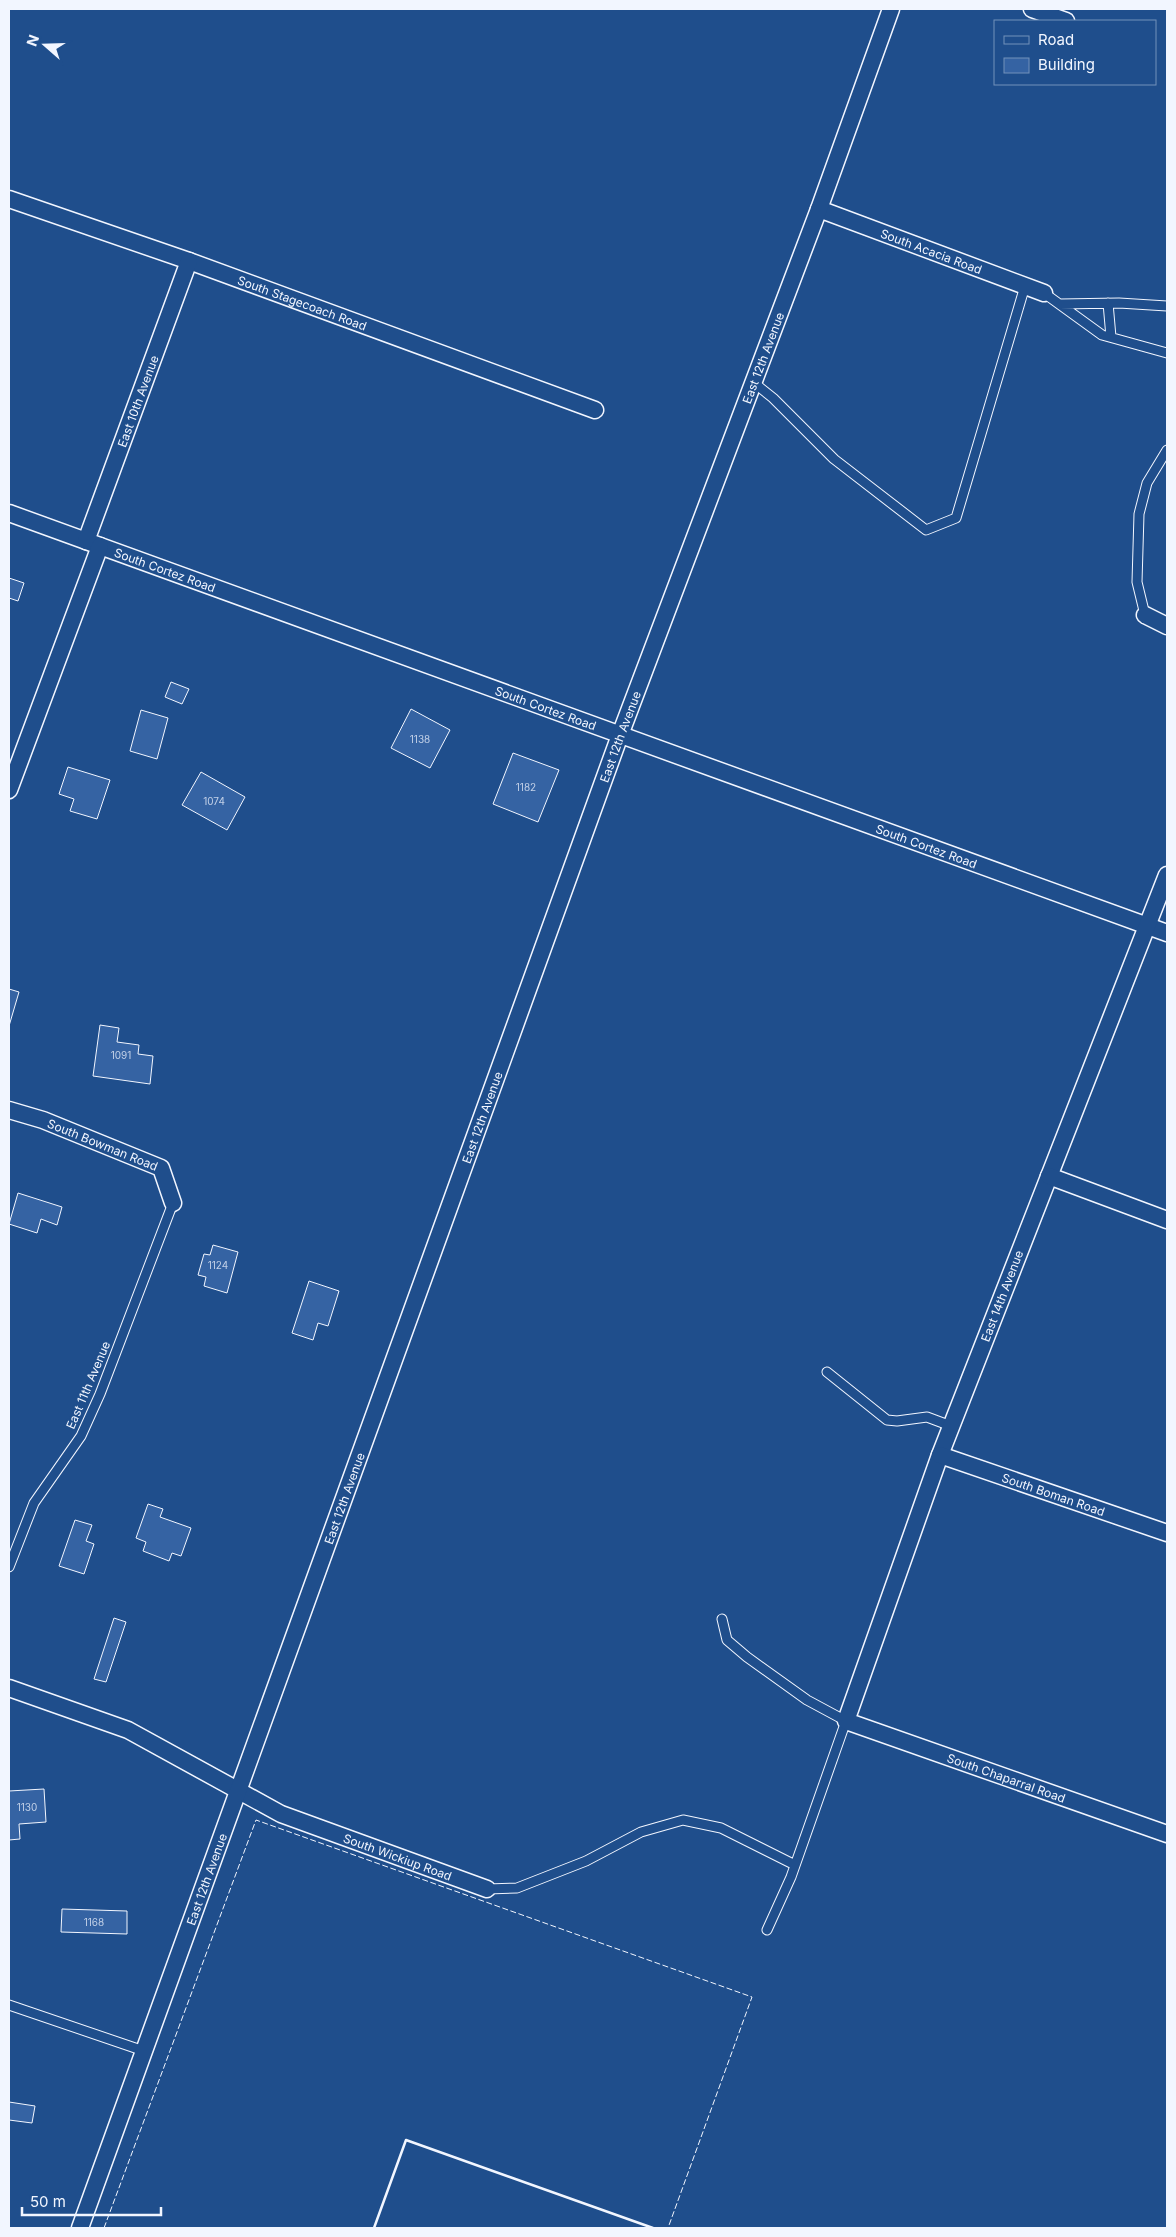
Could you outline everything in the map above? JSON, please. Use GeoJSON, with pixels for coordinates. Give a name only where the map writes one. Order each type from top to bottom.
{"type":"FeatureCollection","features":[{"type":"Feature","properties":{"kind":"street","name":"East 12th Avenue"},"geometry":{"type":"LineString","coordinates":[[80,2228],[620,735],[818,209],[891,9]]}},
{"type":"Feature","properties":{"kind":"street"},"geometry":{"type":"LineString","coordinates":[[1032,9],[1063,20]]}},
{"type":"Feature","properties":{"kind":"street","name":"South Stagecoach Road"},"geometry":{"type":"LineString","coordinates":[[9,199],[189,260],[595,410]]}},
{"type":"Feature","properties":{"kind":"street","name":"South Acacia Road"},"geometry":{"type":"LineString","coordinates":[[818,209],[1044,293]]}},
{"type":"Feature","properties":{"kind":"street","name":"East 10th Avenue"},"geometry":{"type":"LineString","coordinates":[[9,790],[189,260]]}},
{"type":"Feature","properties":{"kind":"street","name":"South Cortez Road"},"geometry":{"type":"LineString","coordinates":[[9,513],[1167,933]]}},
{"type":"Feature","properties":{"kind":"street"},"geometry":{"type":"LineString","coordinates":[[1145,615],[1167,626]]}},
{"type":"Feature","properties":{"kind":"street","name":"East 14th Avenue"},"geometry":{"type":"LineString","coordinates":[[846,1721],[951,1426],[1167,875]]}},
{"type":"Feature","properties":{"kind":"street","name":"South Bowman Road"},"geometry":{"type":"LineString","coordinates":[[9,1110],[43,1120],[161,1168],[173,1203]]}},
{"type":"Feature","properties":{"kind":"street"},"geometry":{"type":"LineString","coordinates":[[1049,1176],[1167,1220]]}},
{"type":"Feature","properties":{"kind":"street","name":"South Boman Road"},"geometry":{"type":"LineString","coordinates":[[940,1455],[1167,1533]]}},
{"type":"Feature","properties":{"kind":"street","name":"South Wickiup Road"},"geometry":{"type":"LineString","coordinates":[[9,1688],[128,1730],[281,1814],[487,1889]]}},
{"type":"Feature","properties":{"kind":"street","name":"South Chaparral Road"},"geometry":{"type":"LineString","coordinates":[[846,1721],[1167,1834]]}},
{"type":"Feature","properties":{"kind":"lane"},"geometry":{"type":"LineString","coordinates":[[753,382],[773,398],[834,459],[926,530],[956,518],[1025,286]]}},
{"type":"Feature","properties":{"kind":"lane"},"geometry":{"type":"LineString","coordinates":[[1044,293],[1102,335],[1167,353]]}},
{"type":"Feature","properties":{"kind":"lane"},"geometry":{"type":"LineString","coordinates":[[1060,304],[1108,303],[1161,304],[1167,306]]}},
{"type":"Feature","properties":{"kind":"lane"},"geometry":{"type":"LineString","coordinates":[[1108,303],[1111,338]]}},
{"type":"Feature","properties":{"kind":"lane"},"geometry":{"type":"LineString","coordinates":[[1145,615],[1137,582],[1138,514],[1147,483],[1167,450]]}},
{"type":"Feature","properties":{"kind":"lane","name":"East 11th Avenue"},"geometry":{"type":"LineString","coordinates":[[9,1567],[34,1503],[81,1436],[100,1394],[173,1203]]}},
{"type":"Feature","properties":{"kind":"lane"},"geometry":{"type":"LineString","coordinates":[[827,1372],[887,1420],[897,1421],[927,1417],[951,1426]]}},
{"type":"Feature","properties":{"kind":"lane"},"geometry":{"type":"LineString","coordinates":[[722,1619],[727,1640],[747,1657],[807,1700],[846,1721],[795,1865],[766,1930]]}},
{"type":"Feature","properties":{"kind":"lane","name":"South Wickiup Road"},"geometry":{"type":"LineString","coordinates":[[487,1889],[517,1888],[586,1861],[641,1832],[683,1820],[721,1828],[795,1865]]}},
{"type":"Feature","properties":{"kind":"lane"},"geometry":{"type":"LineString","coordinates":[[9,2005],[144,2050]]}},
{"type":"Feature","properties":{"kind":"building"},"geometry":{"type":"Polygon","coordinates":[[[9,578],[24,583],[18,601],[9,598],[9,578]]]}},
{"type":"Feature","properties":{"kind":"building"},"geometry":{"type":"Polygon","coordinates":[[[171,682],[189,689],[182,704],[165,697],[171,682]]]}},
{"type":"Feature","properties":{"kind":"building"},"geometry":{"type":"Polygon","coordinates":[[[411,709],[450,730],[430,768],[391,748],[411,709]]]}},
{"type":"Feature","properties":{"kind":"building"},"geometry":{"type":"Polygon","coordinates":[[[141,710],[168,718],[157,759],[130,751],[141,710]]]}},
{"type":"Feature","properties":{"kind":"building"},"geometry":{"type":"Polygon","coordinates":[[[513,753],[559,770],[538,822],[493,804],[513,753]]]}},
{"type":"Feature","properties":{"kind":"building"},"geometry":{"type":"Polygon","coordinates":[[[68,767],[110,780],[97,819],[70,811],[74,799],[59,794],[68,767]]]}},
{"type":"Feature","properties":{"kind":"building"},"geometry":{"type":"Polygon","coordinates":[[[201,772],[245,797],[227,830],[182,805],[201,772]]]}},
{"type":"Feature","properties":{"kind":"building"},"geometry":{"type":"Polygon","coordinates":[[[9,989],[19,992],[9,1026],[9,989]]]}},
{"type":"Feature","properties":{"kind":"building"},"geometry":{"type":"Polygon","coordinates":[[[100,1025],[119,1028],[117,1042],[139,1045],[138,1054],[153,1056],[150,1084],[93,1076],[100,1025]]]}},
{"type":"Feature","properties":{"kind":"building"},"geometry":{"type":"Polygon","coordinates":[[[18,1193],[62,1207],[57,1225],[41,1219],[37,1233],[9,1224],[18,1193]]]}},
{"type":"Feature","properties":{"kind":"building"},"geometry":{"type":"Polygon","coordinates":[[[213,1245],[238,1252],[227,1293],[204,1286],[206,1277],[198,1275],[204,1254],[210,1255],[213,1245]]]}},
{"type":"Feature","properties":{"kind":"building"},"geometry":{"type":"Polygon","coordinates":[[[309,1281],[339,1291],[328,1326],[318,1323],[313,1340],[292,1333],[309,1281]]]}},
{"type":"Feature","properties":{"kind":"building"},"geometry":{"type":"Polygon","coordinates":[[[148,1504],[163,1509],[160,1517],[191,1528],[181,1556],[172,1553],[169,1561],[143,1551],[146,1542],[136,1538],[148,1504]]]}},
{"type":"Feature","properties":{"kind":"building"},"geometry":{"type":"Polygon","coordinates":[[[75,1520],[92,1525],[86,1541],[94,1544],[84,1574],[59,1566],[75,1520]]]}},
{"type":"Feature","properties":{"kind":"building"},"geometry":{"type":"Polygon","coordinates":[[[114,1618],[126,1622],[106,1682],[94,1679],[114,1618]]]}},
{"type":"Feature","properties":{"kind":"building"},"geometry":{"type":"Polygon","coordinates":[[[44,1789],[46,1822],[19,1824],[20,1839],[9,1840],[9,1791],[44,1789]]]}},
{"type":"Feature","properties":{"kind":"building"},"geometry":{"type":"Polygon","coordinates":[[[62,1909],[127,1911],[127,1934],[61,1932],[62,1909]]]}},
{"type":"Feature","properties":{"kind":"building"},"geometry":{"type":"Polygon","coordinates":[[[9,2102],[35,2106],[32,2123],[9,2120],[9,2102]]]}},
{"type":"Feature","properties":{"kind":"fence"},"geometry":{"type":"LineString","coordinates":[[104,2228],[256,1820],[752,1997],[668,2228]]}},
{"type":"Feature","properties":{"kind":"wall"},"geometry":{"type":"LineString","coordinates":[[374,2228],[406,2140],[653,2228]]}}]}
